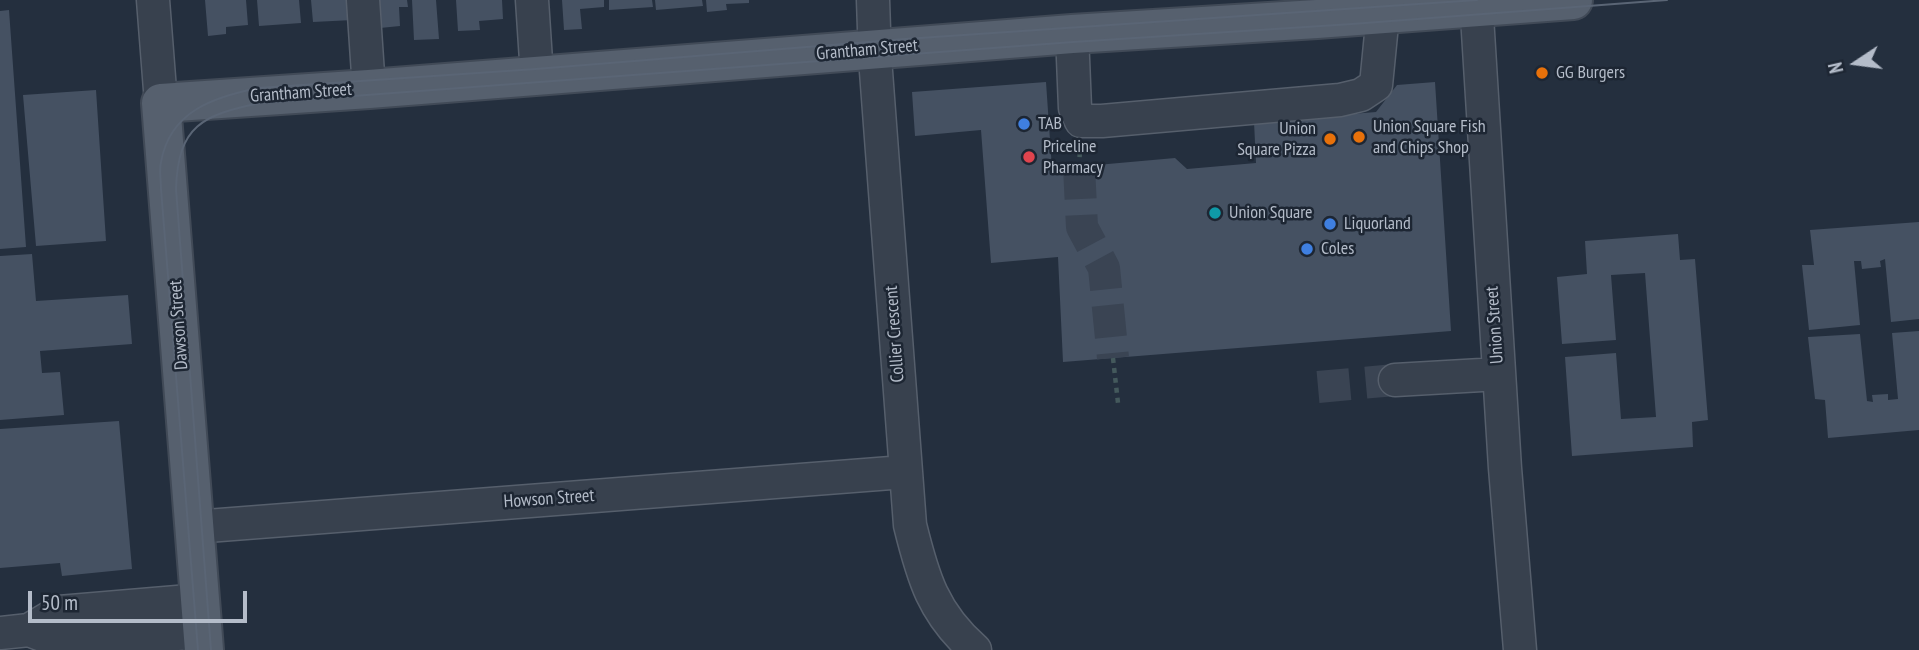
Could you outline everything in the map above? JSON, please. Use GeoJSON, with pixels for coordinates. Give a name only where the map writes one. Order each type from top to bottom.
{"type":"FeatureCollection","features":[{"type":"Feature","properties":{"kind":"main road","name":"Grantham Street"},"geometry":{"type":"LineString","coordinates":[[161,103],[1072,34],[1266,11],[1383,14],[1476,4],[1573,0]]}},
{"type":"Feature","properties":{"kind":"main road","name":"Dawson Street"},"geometry":{"type":"LineString","coordinates":[[161,103],[203,627]]}},
{"type":"Feature","properties":{"kind":"street","name":"Dawson Street"},"geometry":{"type":"LineString","coordinates":[[153,0],[161,103]]}},
{"type":"Feature","properties":{"kind":"street"},"geometry":{"type":"LineString","coordinates":[[363,0],[369,89]]}},
{"type":"Feature","properties":{"kind":"street"},"geometry":{"type":"LineString","coordinates":[[532,0],[537,76]]}},
{"type":"Feature","properties":{"kind":"street","name":"Collier Crescent"},"geometry":{"type":"LineString","coordinates":[[873,0],[904,472],[910,525],[921,567],[941,612],[955,632],[975,650]]}},
{"type":"Feature","properties":{"kind":"street","name":"Union Street"},"geometry":{"type":"LineString","coordinates":[[1476,4],[1499,374],[1520,650]]}},
{"type":"Feature","properties":{"kind":"street"},"geometry":{"type":"LineString","coordinates":[[1072,34],[1075,108],[1081,121],[1094,121],[1262,108],[1340,100],[1361,95],[1376,85],[1383,14]]}},
{"type":"Feature","properties":{"kind":"street"},"geometry":{"type":"LineString","coordinates":[[1395,380],[1499,374]]}},
{"type":"Feature","properties":{"kind":"street","name":"Howson Street"},"geometry":{"type":"LineString","coordinates":[[194,527],[904,472]]}},
{"type":"Feature","properties":{"kind":"street"},"geometry":{"type":"LineString","coordinates":[[15,632],[59,612],[203,627]]}},
{"type":"Feature","properties":{"kind":"path"},"geometry":{"type":"LineString","coordinates":[[1113,358],[1118,403]]}},
{"type":"Feature","properties":{"kind":"building"},"geometry":{"type":"Polygon","coordinates":[[[205,0],[246,0],[248,25],[226,27],[226,34],[208,36],[205,0]]]}},
{"type":"Feature","properties":{"kind":"building"},"geometry":{"type":"Polygon","coordinates":[[[257,0],[299,0],[301,23],[259,26],[257,0]]]}},
{"type":"Feature","properties":{"kind":"building"},"geometry":{"type":"Polygon","coordinates":[[[311,0],[351,0],[353,20],[313,22],[311,0]]]}},
{"type":"Feature","properties":{"kind":"building"},"geometry":{"type":"Polygon","coordinates":[[[367,0],[407,0],[408,7],[399,7],[400,26],[380,28],[367,0]]]}},
{"type":"Feature","properties":{"kind":"building"},"geometry":{"type":"Polygon","coordinates":[[[412,0],[436,0],[439,39],[414,40],[412,0]]]}},
{"type":"Feature","properties":{"kind":"building"},"geometry":{"type":"Polygon","coordinates":[[[456,0],[502,0],[503,19],[479,21],[480,30],[458,31],[456,0]]]}},
{"type":"Feature","properties":{"kind":"building"},"geometry":{"type":"Polygon","coordinates":[[[562,0],[604,0],[604,7],[580,9],[582,29],[564,30],[562,0]]]}},
{"type":"Feature","properties":{"kind":"building"},"geometry":{"type":"Polygon","coordinates":[[[609,0],[652,0],[653,7],[609,10],[609,0]]]}},
{"type":"Feature","properties":{"kind":"building"},"geometry":{"type":"Polygon","coordinates":[[[655,0],[702,0],[703,6],[656,10],[655,0]]]}},
{"type":"Feature","properties":{"kind":"building"},"geometry":{"type":"Polygon","coordinates":[[[706,0],[749,0],[749,3],[726,4],[727,10],[707,12],[706,0]]]}},
{"type":"Feature","properties":{"kind":"building"},"geometry":{"type":"Polygon","coordinates":[[[9,10],[26,247],[0,249],[0,11],[9,10]]]}},
{"type":"Feature","properties":{"kind":"building","name":"Union Square"},"geometry":{"type":"Polygon","coordinates":[[[1046,82],[1052,169],[1175,158],[1187,169],[1256,163],[1254,122],[1376,112],[1397,85],[1435,82],[1451,331],[1063,362],[1058,257],[991,263],[981,130],[915,136],[912,92],[1046,82]]]}},
{"type":"Feature","properties":{"kind":"building"},"geometry":{"type":"Polygon","coordinates":[[[96,90],[106,241],[36,246],[23,95],[96,90]]]}},
{"type":"Feature","properties":{"kind":"building"},"geometry":{"type":"Polygon","coordinates":[[[1919,222],[1919,319],[1891,322],[1885,259],[1880,261],[1881,267],[1862,269],[1861,261],[1854,261],[1860,325],[1809,330],[1802,265],[1814,265],[1810,230],[1919,222]]]}},
{"type":"Feature","properties":{"kind":"building"},"geometry":{"type":"Polygon","coordinates":[[[1678,234],[1680,260],[1695,259],[1708,420],[1692,422],[1693,447],[1572,456],[1565,357],[1616,353],[1621,419],[1656,417],[1645,273],[1611,275],[1616,340],[1562,344],[1557,277],[1587,274],[1585,241],[1678,234]]]}},
{"type":"Feature","properties":{"kind":"building"},"geometry":{"type":"Polygon","coordinates":[[[32,254],[36,301],[128,295],[132,344],[40,351],[42,373],[60,372],[64,415],[0,420],[0,256],[32,254]]]}},
{"type":"Feature","properties":{"kind":"building"},"geometry":{"type":"Polygon","coordinates":[[[1919,331],[1919,430],[1828,438],[1825,400],[1815,399],[1808,337],[1860,334],[1867,401],[1873,402],[1872,395],[1888,394],[1888,400],[1898,399],[1892,333],[1919,331]]]}},
{"type":"Feature","properties":{"kind":"building"},"geometry":{"type":"Polygon","coordinates":[[[119,421],[132,569],[62,576],[60,563],[0,568],[0,429],[119,421]]]}},
{"type":"Feature","properties":{"kind":"tunnel"},"geometry":{"type":"LineString","coordinates":[[1079,167],[1082,227],[1104,268],[1113,358]]}},
{"type":"Feature","properties":{"kind":"tunnel"},"geometry":{"type":"LineString","coordinates":[[1318,387],[1395,380]]}},
{"type":"Feature","properties":{"kind":"tram line"},"geometry":{"type":"LineString","coordinates":[[198,650],[160,168],[166,145],[174,130],[196,109],[226,96],[258,88],[905,39],[1477,0]]}},
{"type":"Feature","properties":{"kind":"tram line"},"geometry":{"type":"LineString","coordinates":[[211,650],[176,189],[178,167],[188,137],[197,126],[223,112],[260,103],[1667,0]]}},
{"type":"Feature","properties":{"kind":"place","name":"GG Burgers"},"geometry":{"type":"Point","coordinates":[1542,73]}},
{"type":"Feature","properties":{"kind":"place","name":"TAB"},"geometry":{"type":"Point","coordinates":[1024,124]}},
{"type":"Feature","properties":{"kind":"place","name":"Union Square Fish and Chips Shop"},"geometry":{"type":"Point","coordinates":[1359,137]}},
{"type":"Feature","properties":{"kind":"place","name":"Union Square Pizza"},"geometry":{"type":"Point","coordinates":[1330,139]}},
{"type":"Feature","properties":{"kind":"place","name":"Priceline Pharmacy"},"geometry":{"type":"Point","coordinates":[1029,157]}},
{"type":"Feature","properties":{"kind":"place","name":"Union Square"},"geometry":{"type":"Point","coordinates":[1215,213]}},
{"type":"Feature","properties":{"kind":"place","name":"Liquorland"},"geometry":{"type":"Point","coordinates":[1330,224]}},
{"type":"Feature","properties":{"kind":"place","name":"Coles"},"geometry":{"type":"Point","coordinates":[1307,249]}}]}
